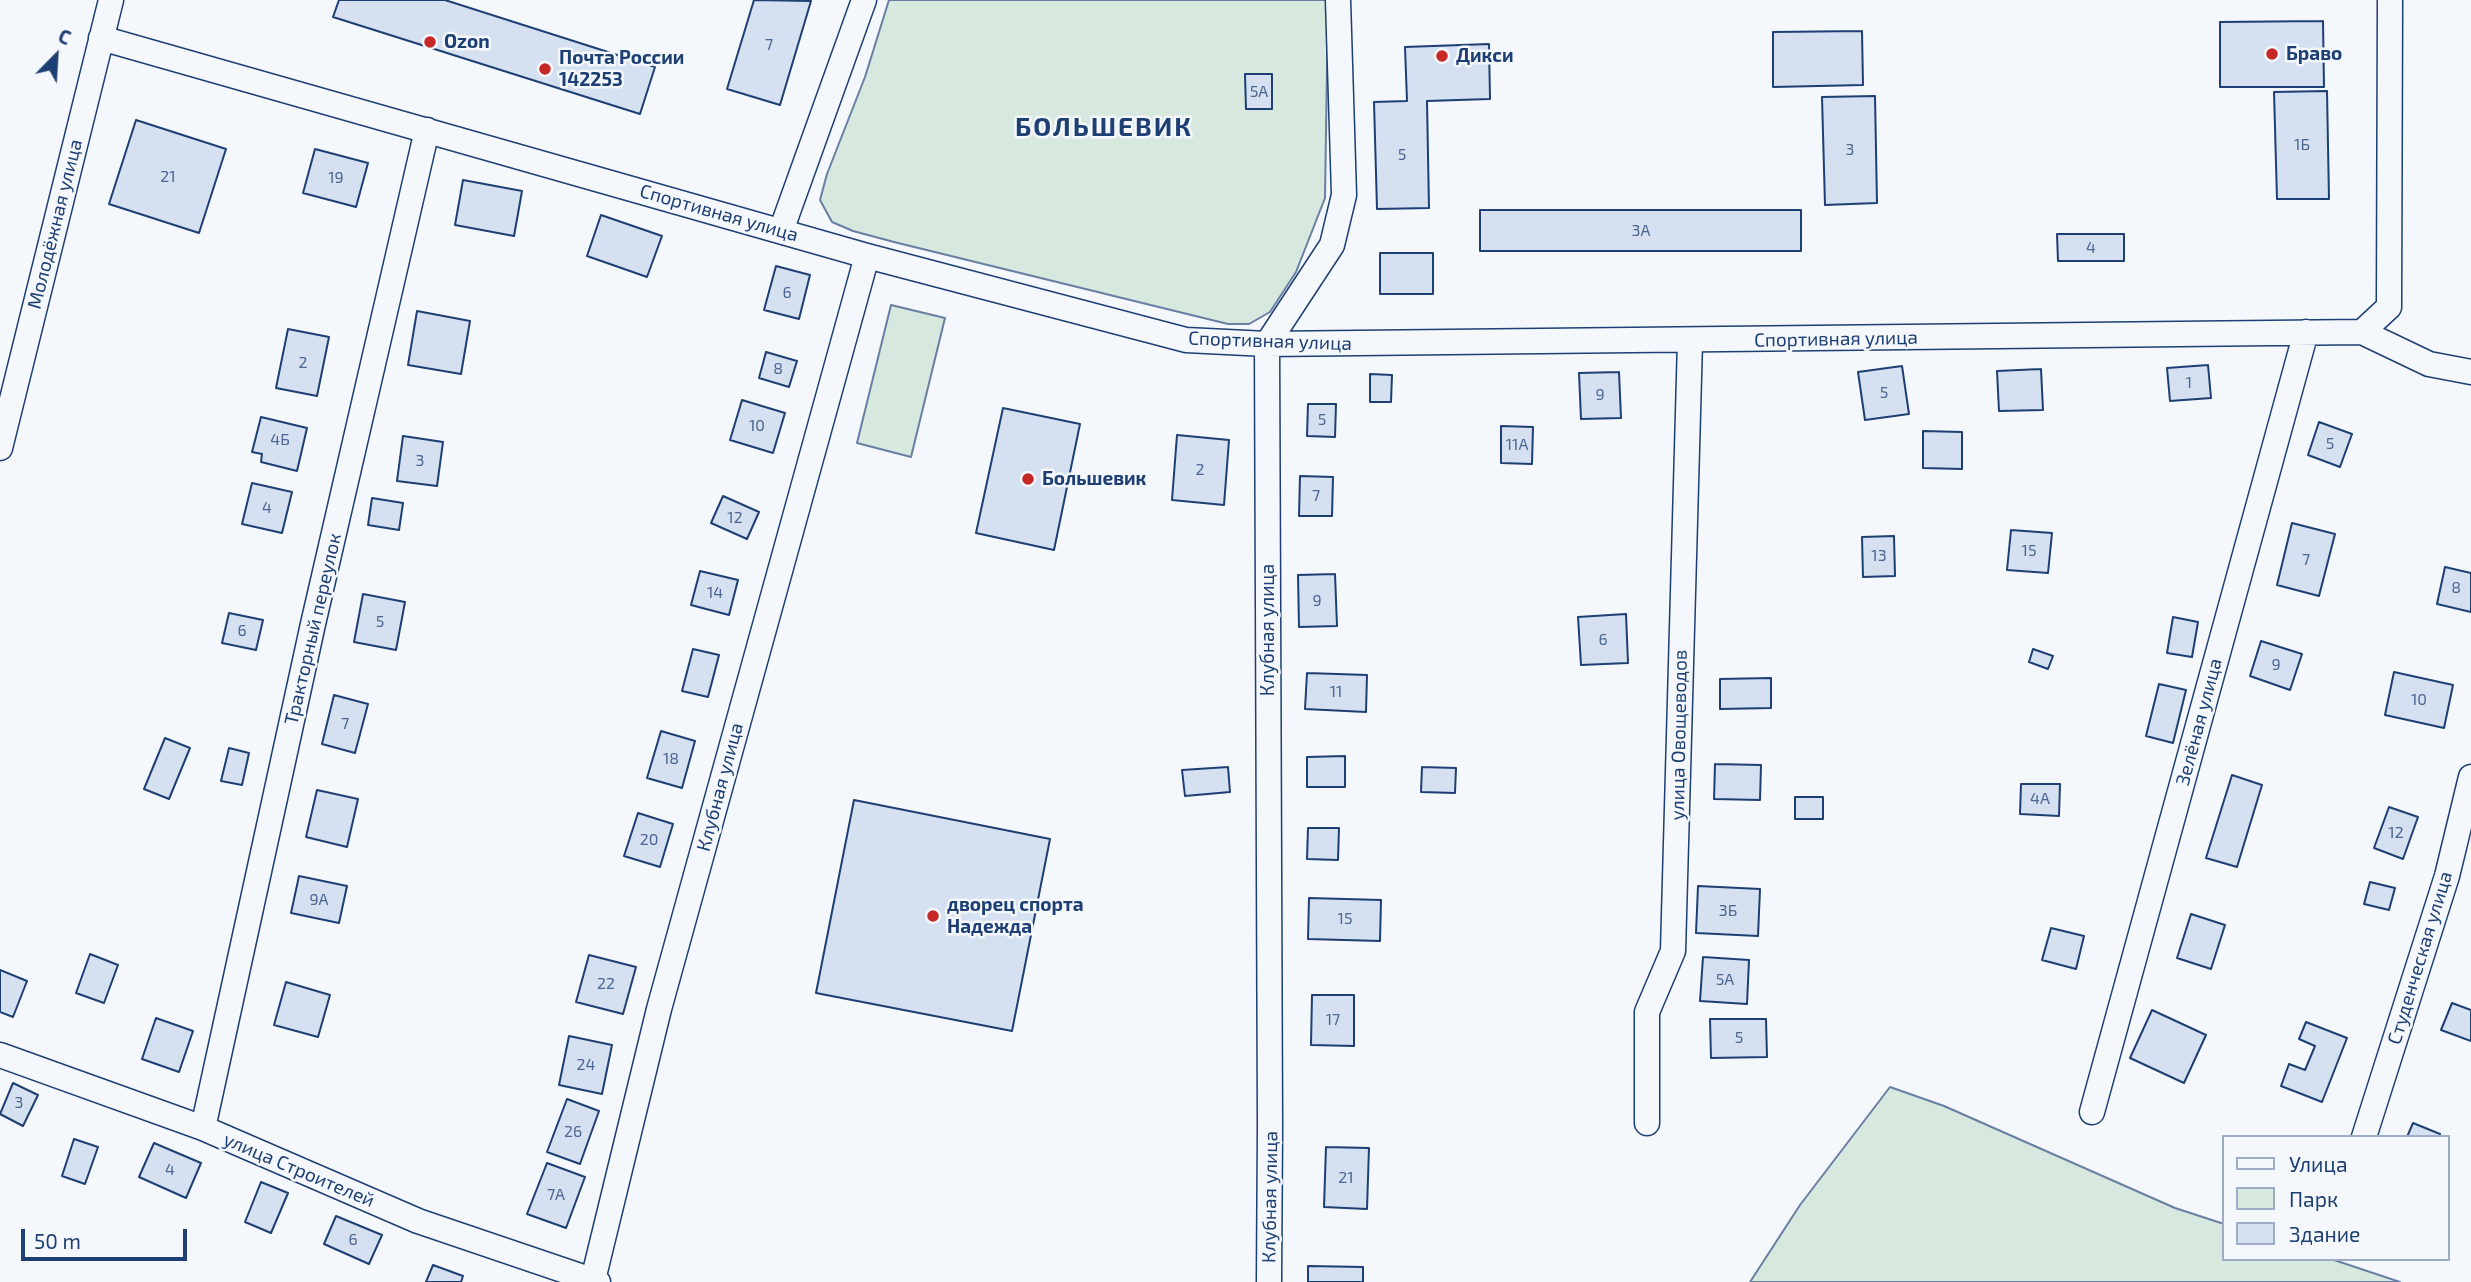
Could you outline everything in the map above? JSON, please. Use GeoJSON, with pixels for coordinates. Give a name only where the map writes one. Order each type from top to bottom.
{"type":"FeatureCollection","features":[{"type":"Feature","properties":{"kind":"street","name":"Молодёжная улица"},"geometry":{"type":"LineString","coordinates":[[0,448],[111,0]]}},
{"type":"Feature","properties":{"kind":"street"},"geometry":{"type":"LineString","coordinates":[[781,231],[864,0]]}},
{"type":"Feature","properties":{"kind":"street"},"geometry":{"type":"LineString","coordinates":[[1267,344],[1332,245],[1344,195],[1338,0]]}},
{"type":"Feature","properties":{"kind":"street"},"geometry":{"type":"LineString","coordinates":[[2362,332],[2389,307],[2390,0]]}},
{"type":"Feature","properties":{"kind":"street","name":"Спортивная улица"},"geometry":{"type":"LineString","coordinates":[[102,38],[867,256],[1186,340],[1267,344],[2362,332],[2429,364],[2471,372]]}},
{"type":"Feature","properties":{"kind":"street","name":"Тракторный переулок"},"geometry":{"type":"LineString","coordinates":[[203,1128],[310,638],[427,130]]}},
{"type":"Feature","properties":{"kind":"street","name":"Клубная улица"},"geometry":{"type":"LineString","coordinates":[[595,1281],[659,1009],[867,256]]}},
{"type":"Feature","properties":{"kind":"street","name":"Зелёная улица"},"geometry":{"type":"LineString","coordinates":[[2092,1112],[2306,332]]}},
{"type":"Feature","properties":{"kind":"street","name":"улица Овощеводов"},"geometry":{"type":"LineString","coordinates":[[1647,1123],[1647,1012],[1674,951],[1690,341]]}},
{"type":"Feature","properties":{"kind":"street","name":"Клубная улица"},"geometry":{"type":"LineString","coordinates":[[1267,344],[1269,1282]]}},
{"type":"Feature","properties":{"kind":"street","name":"Студенческая улица"},"geometry":{"type":"LineString","coordinates":[[2365,1135],[2447,876],[2471,778]]}},
{"type":"Feature","properties":{"kind":"street","name":"улица Строителей"},"geometry":{"type":"LineString","coordinates":[[0,1055],[203,1128],[418,1221],[595,1281]]}},
{"type":"Feature","properties":{"kind":"green space"},"geometry":{"type":"Polygon","coordinates":[[[889,0],[1328,0],[1325,198],[1296,272],[1270,312],[1249,324],[1228,324],[894,242],[853,231],[832,222],[820,200],[827,174],[865,77],[889,0]]]}},
{"type":"Feature","properties":{"kind":"green space"},"geometry":{"type":"Polygon","coordinates":[[[891,305],[945,318],[911,457],[857,443],[891,305]]]}},
{"type":"Feature","properties":{"kind":"green space"},"geometry":{"type":"Polygon","coordinates":[[[1890,1087],[1944,1106],[2175,1208],[2222,1223],[2222,1261],[2337,1261],[2400,1282],[1750,1282],[1800,1205],[1890,1087]]]}},
{"type":"Feature","properties":{"kind":"building"},"geometry":{"type":"Polygon","coordinates":[[[339,0],[445,0],[655,67],[640,114],[333,17],[339,0]]]}},
{"type":"Feature","properties":{"kind":"building"},"geometry":{"type":"Polygon","coordinates":[[[754,0],[811,1],[780,105],[727,89],[754,0]]]}},
{"type":"Feature","properties":{"kind":"building","name":"Браво"},"geometry":{"type":"Polygon","coordinates":[[[2323,21],[2324,87],[2220,87],[2220,22],[2323,21]]]}},
{"type":"Feature","properties":{"kind":"building"},"geometry":{"type":"Polygon","coordinates":[[[1862,31],[1863,85],[1773,87],[1773,32],[1862,31]]]}},
{"type":"Feature","properties":{"kind":"building"},"geometry":{"type":"Polygon","coordinates":[[[1489,44],[1490,99],[1427,101],[1429,208],[1377,209],[1374,102],[1407,101],[1405,47],[1489,44]]]}},
{"type":"Feature","properties":{"kind":"building"},"geometry":{"type":"Polygon","coordinates":[[[1245,74],[1272,74],[1272,109],[1246,109],[1245,74]]]}},
{"type":"Feature","properties":{"kind":"building"},"geometry":{"type":"Polygon","coordinates":[[[2327,91],[2329,199],[2277,199],[2274,92],[2327,91]]]}},
{"type":"Feature","properties":{"kind":"building"},"geometry":{"type":"Polygon","coordinates":[[[1875,96],[1877,203],[1825,205],[1822,97],[1875,96]]]}},
{"type":"Feature","properties":{"kind":"building"},"geometry":{"type":"Polygon","coordinates":[[[136,120],[226,149],[199,233],[109,204],[136,120]]]}},
{"type":"Feature","properties":{"kind":"building"},"geometry":{"type":"Polygon","coordinates":[[[315,149],[368,163],[356,207],[303,193],[315,149]]]}},
{"type":"Feature","properties":{"kind":"building"},"geometry":{"type":"Polygon","coordinates":[[[463,180],[522,191],[514,236],[455,225],[463,180]]]}},
{"type":"Feature","properties":{"kind":"building"},"geometry":{"type":"Polygon","coordinates":[[[1480,210],[1801,210],[1801,251],[1480,251],[1480,210]]]}},
{"type":"Feature","properties":{"kind":"building"},"geometry":{"type":"Polygon","coordinates":[[[601,215],[662,236],[647,277],[587,256],[601,215]]]}},
{"type":"Feature","properties":{"kind":"building"},"geometry":{"type":"Polygon","coordinates":[[[2057,234],[2124,234],[2124,261],[2058,261],[2057,234]]]}},
{"type":"Feature","properties":{"kind":"building"},"geometry":{"type":"Polygon","coordinates":[[[1380,253],[1433,253],[1433,294],[1380,294],[1380,253]]]}},
{"type":"Feature","properties":{"kind":"building"},"geometry":{"type":"Polygon","coordinates":[[[776,266],[810,275],[799,319],[764,310],[776,266]]]}},
{"type":"Feature","properties":{"kind":"building"},"geometry":{"type":"Polygon","coordinates":[[[417,311],[470,321],[461,374],[408,365],[417,311]]]}},
{"type":"Feature","properties":{"kind":"building"},"geometry":{"type":"Polygon","coordinates":[[[288,329],[329,337],[317,396],[276,388],[288,329]]]}},
{"type":"Feature","properties":{"kind":"building"},"geometry":{"type":"Polygon","coordinates":[[[766,352],[797,361],[789,387],[759,378],[766,352]]]}},
{"type":"Feature","properties":{"kind":"building"},"geometry":{"type":"Polygon","coordinates":[[[2208,365],[2211,398],[2170,401],[2167,368],[2208,365]]]}},
{"type":"Feature","properties":{"kind":"building"},"geometry":{"type":"Polygon","coordinates":[[[1902,366],[1909,414],[1865,420],[1858,372],[1902,366]]]}},
{"type":"Feature","properties":{"kind":"building"},"geometry":{"type":"Polygon","coordinates":[[[2041,369],[2043,410],[1999,411],[1997,371],[2041,369]]]}},
{"type":"Feature","properties":{"kind":"building"},"geometry":{"type":"Polygon","coordinates":[[[1619,372],[1621,418],[1581,419],[1579,373],[1619,372]]]}},
{"type":"Feature","properties":{"kind":"building"},"geometry":{"type":"Polygon","coordinates":[[[1370,374],[1392,375],[1391,402],[1370,402],[1370,374]]]}},
{"type":"Feature","properties":{"kind":"building"},"geometry":{"type":"Polygon","coordinates":[[[742,400],[785,413],[773,453],[730,440],[742,400]]]}},
{"type":"Feature","properties":{"kind":"building"},"geometry":{"type":"Polygon","coordinates":[[[1308,404],[1336,404],[1335,437],[1307,436],[1308,404]]]}},
{"type":"Feature","properties":{"kind":"building","name":"Большевик"},"geometry":{"type":"Polygon","coordinates":[[[1003,408],[1080,424],[1054,550],[976,533],[1003,408]]]}},
{"type":"Feature","properties":{"kind":"building"},"geometry":{"type":"Polygon","coordinates":[[[261,417],[307,428],[297,471],[261,462],[262,454],[252,452],[261,417]]]}},
{"type":"Feature","properties":{"kind":"building"},"geometry":{"type":"Polygon","coordinates":[[[2319,422],[2352,434],[2340,467],[2308,455],[2319,422]]]}},
{"type":"Feature","properties":{"kind":"building"},"geometry":{"type":"Polygon","coordinates":[[[1501,426],[1533,427],[1532,464],[1501,463],[1501,426]]]}},
{"type":"Feature","properties":{"kind":"building"},"geometry":{"type":"Polygon","coordinates":[[[1923,431],[1962,432],[1962,469],[1923,468],[1923,431]]]}},
{"type":"Feature","properties":{"kind":"building"},"geometry":{"type":"Polygon","coordinates":[[[1177,435],[1229,440],[1224,505],[1172,500],[1177,435]]]}},
{"type":"Feature","properties":{"kind":"building"},"geometry":{"type":"Polygon","coordinates":[[[403,436],[443,442],[437,486],[397,481],[403,436]]]}},
{"type":"Feature","properties":{"kind":"building"},"geometry":{"type":"Polygon","coordinates":[[[1300,476],[1333,477],[1332,516],[1299,516],[1300,476]]]}},
{"type":"Feature","properties":{"kind":"building"},"geometry":{"type":"Polygon","coordinates":[[[252,483],[292,492],[282,533],[242,524],[252,483]]]}},
{"type":"Feature","properties":{"kind":"building"},"geometry":{"type":"Polygon","coordinates":[[[723,496],[759,512],[747,539],[711,523],[723,496]]]}},
{"type":"Feature","properties":{"kind":"building"},"geometry":{"type":"Polygon","coordinates":[[[372,498],[403,503],[399,530],[368,525],[372,498]]]}},
{"type":"Feature","properties":{"kind":"building"},"geometry":{"type":"Polygon","coordinates":[[[2292,523],[2335,534],[2319,596],[2277,585],[2292,523]]]}},
{"type":"Feature","properties":{"kind":"building"},"geometry":{"type":"Polygon","coordinates":[[[2011,530],[2052,533],[2048,573],[2007,570],[2011,530]]]}},
{"type":"Feature","properties":{"kind":"building"},"geometry":{"type":"Polygon","coordinates":[[[1894,536],[1895,576],[1863,577],[1862,537],[1894,536]]]}},
{"type":"Feature","properties":{"kind":"building"},"geometry":{"type":"Polygon","coordinates":[[[2445,567],[2471,573],[2471,612],[2437,604],[2445,567]]]}},
{"type":"Feature","properties":{"kind":"building"},"geometry":{"type":"Polygon","coordinates":[[[700,571],[738,580],[729,615],[691,605],[700,571]]]}},
{"type":"Feature","properties":{"kind":"building"},"geometry":{"type":"Polygon","coordinates":[[[1335,574],[1337,626],[1299,627],[1298,575],[1335,574]]]}},
{"type":"Feature","properties":{"kind":"building"},"geometry":{"type":"Polygon","coordinates":[[[363,594],[405,602],[396,650],[354,642],[363,594]]]}},
{"type":"Feature","properties":{"kind":"building"},"geometry":{"type":"Polygon","coordinates":[[[229,613],[263,620],[256,650],[222,643],[229,613]]]}},
{"type":"Feature","properties":{"kind":"building"},"geometry":{"type":"Polygon","coordinates":[[[1626,614],[1628,663],[1581,665],[1578,617],[1626,614]]]}},
{"type":"Feature","properties":{"kind":"building"},"geometry":{"type":"Polygon","coordinates":[[[2173,617],[2198,622],[2192,657],[2167,653],[2173,617]]]}},
{"type":"Feature","properties":{"kind":"building"},"geometry":{"type":"Polygon","coordinates":[[[2261,641],[2302,654],[2290,690],[2250,676],[2261,641]]]}},
{"type":"Feature","properties":{"kind":"building"},"geometry":{"type":"Polygon","coordinates":[[[693,649],[719,655],[708,697],[682,691],[693,649]]]}},
{"type":"Feature","properties":{"kind":"building"},"geometry":{"type":"Polygon","coordinates":[[[2033,649],[2053,656],[2048,669],[2029,662],[2033,649]]]}},
{"type":"Feature","properties":{"kind":"building"},"geometry":{"type":"Polygon","coordinates":[[[2394,672],[2453,685],[2444,728],[2385,715],[2394,672]]]}},
{"type":"Feature","properties":{"kind":"building"},"geometry":{"type":"Polygon","coordinates":[[[1307,673],[1367,675],[1366,712],[1305,709],[1307,673]]]}},
{"type":"Feature","properties":{"kind":"building"},"geometry":{"type":"Polygon","coordinates":[[[1771,678],[1771,708],[1720,709],[1720,679],[1771,678]]]}},
{"type":"Feature","properties":{"kind":"building"},"geometry":{"type":"Polygon","coordinates":[[[2159,684],[2186,690],[2173,743],[2146,736],[2159,684]]]}},
{"type":"Feature","properties":{"kind":"building"},"geometry":{"type":"Polygon","coordinates":[[[334,695],[368,704],[355,753],[322,744],[334,695]]]}},
{"type":"Feature","properties":{"kind":"building"},"geometry":{"type":"Polygon","coordinates":[[[661,731],[695,741],[682,788],[647,778],[661,731]]]}},
{"type":"Feature","properties":{"kind":"building"},"geometry":{"type":"Polygon","coordinates":[[[165,738],[190,748],[169,799],[144,789],[165,738]]]}},
{"type":"Feature","properties":{"kind":"building"},"geometry":{"type":"Polygon","coordinates":[[[229,748],[249,753],[242,785],[221,781],[229,748]]]}},
{"type":"Feature","properties":{"kind":"building"},"geometry":{"type":"Polygon","coordinates":[[[1345,756],[1345,787],[1307,787],[1307,757],[1345,756]]]}},
{"type":"Feature","properties":{"kind":"building"},"geometry":{"type":"Polygon","coordinates":[[[1715,764],[1761,765],[1760,800],[1714,799],[1715,764]]]}},
{"type":"Feature","properties":{"kind":"building"},"geometry":{"type":"Polygon","coordinates":[[[1228,767],[1230,792],[1185,796],[1182,770],[1228,767]]]}},
{"type":"Feature","properties":{"kind":"building"},"geometry":{"type":"Polygon","coordinates":[[[1422,767],[1456,768],[1455,793],[1421,792],[1422,767]]]}},
{"type":"Feature","properties":{"kind":"building"},"geometry":{"type":"Polygon","coordinates":[[[2232,775],[2262,785],[2237,867],[2206,858],[2232,775]]]}},
{"type":"Feature","properties":{"kind":"building"},"geometry":{"type":"Polygon","coordinates":[[[2021,784],[2060,784],[2059,816],[2020,814],[2021,784]]]}},
{"type":"Feature","properties":{"kind":"building"},"geometry":{"type":"Polygon","coordinates":[[[317,790],[358,799],[347,847],[306,837],[317,790]]]}},
{"type":"Feature","properties":{"kind":"building"},"geometry":{"type":"Polygon","coordinates":[[[1795,797],[1823,797],[1823,819],[1795,819],[1795,797]]]}},
{"type":"Feature","properties":{"kind":"building","name":"дворец спорта Надежда"},"geometry":{"type":"Polygon","coordinates":[[[854,800],[1050,839],[1012,1031],[816,993],[854,800]]]}},
{"type":"Feature","properties":{"kind":"building"},"geometry":{"type":"Polygon","coordinates":[[[2389,807],[2418,817],[2403,859],[2374,848],[2389,807]]]}},
{"type":"Feature","properties":{"kind":"building"},"geometry":{"type":"Polygon","coordinates":[[[638,813],[673,824],[660,867],[624,856],[638,813]]]}},
{"type":"Feature","properties":{"kind":"building"},"geometry":{"type":"Polygon","coordinates":[[[1308,828],[1339,828],[1338,860],[1307,859],[1308,828]]]}},
{"type":"Feature","properties":{"kind":"building"},"geometry":{"type":"Polygon","coordinates":[[[299,876],[347,886],[339,923],[291,913],[299,876]]]}},
{"type":"Feature","properties":{"kind":"building"},"geometry":{"type":"Polygon","coordinates":[[[2370,882],[2395,888],[2389,910],[2364,904],[2370,882]]]}},
{"type":"Feature","properties":{"kind":"building"},"geometry":{"type":"Polygon","coordinates":[[[1698,886],[1760,889],[1758,936],[1696,933],[1698,886]]]}},
{"type":"Feature","properties":{"kind":"building"},"geometry":{"type":"Polygon","coordinates":[[[1309,898],[1381,900],[1380,941],[1308,939],[1309,898]]]}},
{"type":"Feature","properties":{"kind":"building"},"geometry":{"type":"Polygon","coordinates":[[[2191,914],[2225,925],[2211,969],[2177,958],[2191,914]]]}},
{"type":"Feature","properties":{"kind":"building"},"geometry":{"type":"Polygon","coordinates":[[[2051,928],[2084,936],[2076,969],[2042,960],[2051,928]]]}},
{"type":"Feature","properties":{"kind":"building"},"geometry":{"type":"Polygon","coordinates":[[[90,954],[118,965],[104,1003],[76,993],[90,954]]]}},
{"type":"Feature","properties":{"kind":"building"},"geometry":{"type":"Polygon","coordinates":[[[589,955],[636,967],[623,1014],[576,1002],[589,955]]]}},
{"type":"Feature","properties":{"kind":"building"},"geometry":{"type":"Polygon","coordinates":[[[1703,957],[1749,960],[1747,1004],[1700,1001],[1703,957]]]}},
{"type":"Feature","properties":{"kind":"building"},"geometry":{"type":"Polygon","coordinates":[[[0,970],[27,981],[13,1017],[0,1012],[0,970]]]}},
{"type":"Feature","properties":{"kind":"building"},"geometry":{"type":"Polygon","coordinates":[[[286,982],[330,995],[318,1037],[274,1025],[286,982]]]}},
{"type":"Feature","properties":{"kind":"building"},"geometry":{"type":"Polygon","coordinates":[[[1312,995],[1354,995],[1354,1046],[1311,1045],[1312,995]]]}},
{"type":"Feature","properties":{"kind":"building"},"geometry":{"type":"Polygon","coordinates":[[[2452,1003],[2471,1010],[2471,1041],[2441,1030],[2452,1003]]]}},
{"type":"Feature","properties":{"kind":"building"},"geometry":{"type":"Polygon","coordinates":[[[2152,1010],[2206,1035],[2184,1083],[2130,1058],[2152,1010]]]}},
{"type":"Feature","properties":{"kind":"building"},"geometry":{"type":"Polygon","coordinates":[[[156,1018],[193,1031],[179,1072],[142,1059],[156,1018]]]}},
{"type":"Feature","properties":{"kind":"building"},"geometry":{"type":"Polygon","coordinates":[[[1710,1019],[1766,1019],[1767,1057],[1711,1058],[1710,1019]]]}},
{"type":"Feature","properties":{"kind":"building"},"geometry":{"type":"Polygon","coordinates":[[[2306,1022],[2347,1038],[2322,1102],[2281,1086],[2289,1064],[2305,1070],[2315,1046],[2299,1039],[2306,1022]]]}},
{"type":"Feature","properties":{"kind":"building"},"geometry":{"type":"Polygon","coordinates":[[[569,1036],[612,1045],[602,1094],[559,1085],[569,1036]]]}},
{"type":"Feature","properties":{"kind":"building"},"geometry":{"type":"Polygon","coordinates":[[[13,1083],[38,1095],[23,1126],[0,1114],[13,1083]]]}},
{"type":"Feature","properties":{"kind":"building"},"geometry":{"type":"Polygon","coordinates":[[[567,1099],[599,1111],[580,1164],[547,1152],[567,1099]]]}},
{"type":"Feature","properties":{"kind":"building"},"geometry":{"type":"Polygon","coordinates":[[[2413,1123],[2440,1134],[2439,1135],[2408,1135],[2413,1123]]]}},
{"type":"Feature","properties":{"kind":"building"},"geometry":{"type":"Polygon","coordinates":[[[74,1139],[98,1147],[85,1184],[62,1176],[74,1139]]]}},
{"type":"Feature","properties":{"kind":"building"},"geometry":{"type":"Polygon","coordinates":[[[154,1143],[201,1163],[186,1198],[139,1177],[154,1143]]]}},
{"type":"Feature","properties":{"kind":"building"},"geometry":{"type":"Polygon","coordinates":[[[1326,1147],[1369,1148],[1367,1209],[1324,1207],[1326,1147]]]}},
{"type":"Feature","properties":{"kind":"building"},"geometry":{"type":"Polygon","coordinates":[[[547,1163],[585,1177],[566,1228],[527,1214],[547,1163]]]}},
{"type":"Feature","properties":{"kind":"building"},"geometry":{"type":"Polygon","coordinates":[[[261,1182],[288,1193],[271,1233],[245,1222],[261,1182]]]}},
{"type":"Feature","properties":{"kind":"building"},"geometry":{"type":"Polygon","coordinates":[[[336,1216],[382,1235],[369,1264],[324,1244],[336,1216]]]}},
{"type":"Feature","properties":{"kind":"building"},"geometry":{"type":"Polygon","coordinates":[[[433,1265],[463,1276],[461,1282],[426,1282],[433,1265]]]}},
{"type":"Feature","properties":{"kind":"building"},"geometry":{"type":"Polygon","coordinates":[[[1308,1266],[1363,1267],[1363,1282],[1308,1282],[1308,1266]]]}},
{"type":"Feature","properties":{"kind":"place","name":"Ozon"},"geometry":{"type":"Point","coordinates":[430,42]}},
{"type":"Feature","properties":{"kind":"place","name":"Браво"},"geometry":{"type":"Point","coordinates":[2272,54]}},
{"type":"Feature","properties":{"kind":"place","name":"Дикси"},"geometry":{"type":"Point","coordinates":[1442,56]}},
{"type":"Feature","properties":{"kind":"place","name":"Почта России 142253"},"geometry":{"type":"Point","coordinates":[545,69]}},
{"type":"Feature","properties":{"kind":"place","name":"Большевик"},"geometry":{"type":"Point","coordinates":[1028,479]}},
{"type":"Feature","properties":{"kind":"place","name":"дворец спорта Надежда"},"geometry":{"type":"Point","coordinates":[933,916]}},
{"type":"Feature","properties":{"kind":"district","name":"БОЛЬШЕВИК"},"geometry":{"type":"Point","coordinates":[1104,127]}}]}
